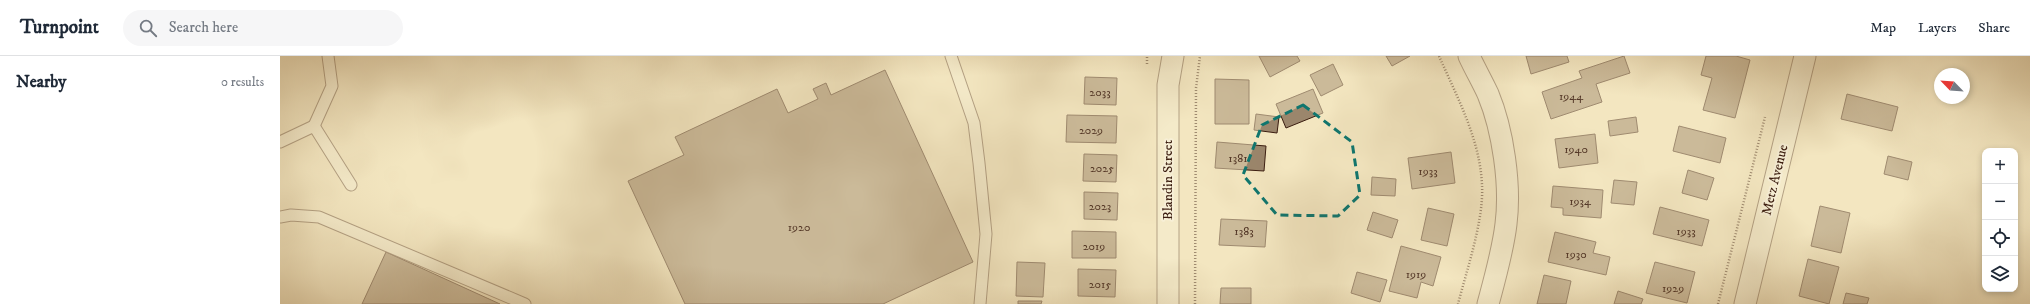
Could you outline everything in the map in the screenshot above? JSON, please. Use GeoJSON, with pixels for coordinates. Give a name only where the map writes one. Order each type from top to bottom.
{"type":"FeatureCollection","features":[{"type":"Feature","properties":{"kind":"street","name":"Blandin Street"},"geometry":{"type":"LineString","coordinates":[[1168,304],[1168,85],[1173,56]]}},
{"type":"Feature","properties":{"kind":"street"},"geometry":{"type":"LineString","coordinates":[[1469,56],[1488,95],[1498,126],[1504,161],[1507,202],[1506,224],[1488,304]]}},
{"type":"Feature","properties":{"kind":"street","name":"Metz Avenue"},"geometry":{"type":"LineString","coordinates":[[1745,304],[1805,56]]}},
{"type":"Feature","properties":{"kind":"lane"},"geometry":{"type":"LineString","coordinates":[[280,142],[314,126],[332,86],[328,56]]}},
{"type":"Feature","properties":{"kind":"lane"},"geometry":{"type":"LineString","coordinates":[[951,56],[974,123],[980,163],[986,234],[980,304]]}},
{"type":"Feature","properties":{"kind":"lane"},"geometry":{"type":"LineString","coordinates":[[314,126],[351,185]]}},
{"type":"Feature","properties":{"kind":"lane"},"geometry":{"type":"LineString","coordinates":[[280,216],[291,215],[320,217],[525,304]]}},
{"type":"Feature","properties":{"kind":"path"},"geometry":{"type":"LineString","coordinates":[[1195,304],[1196,88],[1200,56]]}},
{"type":"Feature","properties":{"kind":"path"},"geometry":{"type":"LineString","coordinates":[[1439,56],[1469,124],[1480,167],[1482,186],[1478,221],[1458,304]]}},
{"type":"Feature","properties":{"kind":"path"},"geometry":{"type":"LineString","coordinates":[[1718,304],[1766,110]]}},
{"type":"Feature","properties":{"kind":"highlighted area"},"geometry":{"type":"Polygon","coordinates":[[[1303,105],[1352,142],[1360,195],[1338,216],[1277,215],[1243,175],[1262,125],[1303,105]]]}},
{"type":"Feature","properties":{"kind":"building"},"geometry":{"type":"Polygon","coordinates":[[[1259,56],[1297,56],[1300,61],[1270,77],[1259,56]]]}},
{"type":"Feature","properties":{"kind":"building"},"geometry":{"type":"Polygon","coordinates":[[[1386,56],[1410,56],[1392,66],[1386,56]]]}},
{"type":"Feature","properties":{"kind":"building"},"geometry":{"type":"Polygon","coordinates":[[[1526,56],[1567,56],[1569,62],[1531,74],[1526,56]]]}},
{"type":"Feature","properties":{"kind":"building"},"geometry":{"type":"Polygon","coordinates":[[[1624,56],[1630,73],[1596,84],[1602,102],[1551,119],[1542,92],[1582,78],[1579,71],[1624,56]]]}},
{"type":"Feature","properties":{"kind":"building"},"geometry":{"type":"Polygon","coordinates":[[[1706,56],[1736,56],[1750,60],[1735,118],[1703,110],[1712,78],[1701,75],[1706,56]]]}},
{"type":"Feature","properties":{"kind":"building"},"geometry":{"type":"Polygon","coordinates":[[[1333,64],[1343,85],[1321,96],[1310,75],[1333,64]]]}},
{"type":"Feature","properties":{"kind":"building"},"geometry":{"type":"Polygon","coordinates":[[[885,70],[973,262],[883,304],[685,304],[628,181],[684,155],[675,137],[777,89],[788,113],[818,99],[813,89],[826,83],[831,95],[885,70]]]}},
{"type":"Feature","properties":{"kind":"building"},"geometry":{"type":"Polygon","coordinates":[[[1085,77],[1117,78],[1116,105],[1084,104],[1085,77]]]}},
{"type":"Feature","properties":{"kind":"building"},"geometry":{"type":"Polygon","coordinates":[[[1215,79],[1249,80],[1249,124],[1215,124],[1215,79]]]}},
{"type":"Feature","properties":{"kind":"building"},"geometry":{"type":"Polygon","coordinates":[[[1313,89],[1323,113],[1286,128],[1276,104],[1313,89]]]}},
{"type":"Feature","properties":{"kind":"building"},"geometry":{"type":"Polygon","coordinates":[[[1847,94],[1898,107],[1892,131],[1841,119],[1847,94]]]}},
{"type":"Feature","properties":{"kind":"building"},"geometry":{"type":"Polygon","coordinates":[[[1256,114],[1279,117],[1277,133],[1254,130],[1256,114]]]}},
{"type":"Feature","properties":{"kind":"building"},"geometry":{"type":"Polygon","coordinates":[[[1067,115],[1117,116],[1116,143],[1066,142],[1067,115]]]}},
{"type":"Feature","properties":{"kind":"building"},"geometry":{"type":"Polygon","coordinates":[[[1636,117],[1638,132],[1610,136],[1608,121],[1636,117]]]}},
{"type":"Feature","properties":{"kind":"building"},"geometry":{"type":"Polygon","coordinates":[[[1679,126],[1726,138],[1720,163],[1673,151],[1679,126]]]}},
{"type":"Feature","properties":{"kind":"building"},"geometry":{"type":"Polygon","coordinates":[[[1595,134],[1598,163],[1559,168],[1555,139],[1595,134]]]}},
{"type":"Feature","properties":{"kind":"building"},"geometry":{"type":"Polygon","coordinates":[[[1217,142],[1266,146],[1264,171],[1215,168],[1217,142]]]}},
{"type":"Feature","properties":{"kind":"building"},"geometry":{"type":"Polygon","coordinates":[[[1451,152],[1455,183],[1412,189],[1408,158],[1451,152]]]}},
{"type":"Feature","properties":{"kind":"building"},"geometry":{"type":"Polygon","coordinates":[[[1084,154],[1117,155],[1116,182],[1083,181],[1084,154]]]}},
{"type":"Feature","properties":{"kind":"building"},"geometry":{"type":"Polygon","coordinates":[[[1888,156],[1912,162],[1908,180],[1884,174],[1888,156]]]}},
{"type":"Feature","properties":{"kind":"building"},"geometry":{"type":"Polygon","coordinates":[[[1688,170],[1714,178],[1707,200],[1682,193],[1688,170]]]}},
{"type":"Feature","properties":{"kind":"building"},"geometry":{"type":"Polygon","coordinates":[[[1372,177],[1396,179],[1395,196],[1371,195],[1372,177]]]}},
{"type":"Feature","properties":{"kind":"building"},"geometry":{"type":"Polygon","coordinates":[[[1614,180],[1637,182],[1634,205],[1611,203],[1614,180]]]}},
{"type":"Feature","properties":{"kind":"building"},"geometry":{"type":"Polygon","coordinates":[[[1553,186],[1603,190],[1601,218],[1563,215],[1563,208],[1551,207],[1553,186]]]}},
{"type":"Feature","properties":{"kind":"building"},"geometry":{"type":"Polygon","coordinates":[[[1084,192],[1118,193],[1117,220],[1084,219],[1084,192]]]}},
{"type":"Feature","properties":{"kind":"building"},"geometry":{"type":"Polygon","coordinates":[[[1820,206],[1850,213],[1841,253],[1811,246],[1820,206]]]}},
{"type":"Feature","properties":{"kind":"building"},"geometry":{"type":"Polygon","coordinates":[[[1660,207],[1709,220],[1702,246],[1653,234],[1660,207]]]}},
{"type":"Feature","properties":{"kind":"building"},"geometry":{"type":"Polygon","coordinates":[[[1428,208],[1454,214],[1447,246],[1421,240],[1428,208]]]}},
{"type":"Feature","properties":{"kind":"building"},"geometry":{"type":"Polygon","coordinates":[[[1373,212],[1398,220],[1392,238],[1367,230],[1373,212]]]}},
{"type":"Feature","properties":{"kind":"building"},"geometry":{"type":"Polygon","coordinates":[[[1221,219],[1267,221],[1265,247],[1219,245],[1221,219]]]}},
{"type":"Feature","properties":{"kind":"building"},"geometry":{"type":"Polygon","coordinates":[[[1072,231],[1116,232],[1116,258],[1072,258],[1072,231]]]}},
{"type":"Feature","properties":{"kind":"building"},"geometry":{"type":"Polygon","coordinates":[[[1555,232],[1596,242],[1593,253],[1610,257],[1606,275],[1548,262],[1555,232]]]}},
{"type":"Feature","properties":{"kind":"building"},"geometry":{"type":"Polygon","coordinates":[[[1401,246],[1441,257],[1433,286],[1421,282],[1417,298],[1389,291],[1401,246]]]}},
{"type":"Feature","properties":{"kind":"building"},"geometry":{"type":"Polygon","coordinates":[[[386,252],[500,304],[362,304],[386,252]]]}},
{"type":"Feature","properties":{"kind":"building"},"geometry":{"type":"Polygon","coordinates":[[[1808,259],[1839,267],[1829,304],[1799,296],[1808,259]]]}},
{"type":"Feature","properties":{"kind":"building"},"geometry":{"type":"Polygon","coordinates":[[[1017,262],[1045,263],[1043,297],[1016,296],[1017,262]]]}},
{"type":"Feature","properties":{"kind":"building"},"geometry":{"type":"Polygon","coordinates":[[[1655,262],[1695,272],[1687,303],[1646,293],[1655,262]]]}},
{"type":"Feature","properties":{"kind":"building"},"geometry":{"type":"Polygon","coordinates":[[[1078,269],[1116,270],[1115,297],[1078,296],[1078,269]]]}},
{"type":"Feature","properties":{"kind":"building"},"geometry":{"type":"Polygon","coordinates":[[[1357,272],[1387,280],[1380,302],[1351,293],[1357,272]]]}},
{"type":"Feature","properties":{"kind":"building"},"geometry":{"type":"Polygon","coordinates":[[[1544,275],[1571,281],[1566,304],[1537,304],[1544,275]]]}},
{"type":"Feature","properties":{"kind":"building"},"geometry":{"type":"Polygon","coordinates":[[[1221,288],[1251,288],[1251,304],[1220,304],[1221,288]]]}},
{"type":"Feature","properties":{"kind":"building"},"geometry":{"type":"Polygon","coordinates":[[[1618,291],[1643,299],[1641,304],[1614,304],[1618,291]]]}},
{"type":"Feature","properties":{"kind":"building"},"geometry":{"type":"Polygon","coordinates":[[[1846,293],[1869,298],[1867,304],[1843,304],[1846,293]]]}},
{"type":"Feature","properties":{"kind":"building"},"geometry":{"type":"Polygon","coordinates":[[[1018,301],[1042,301],[1041,304],[1018,304],[1018,301]]]}}]}
